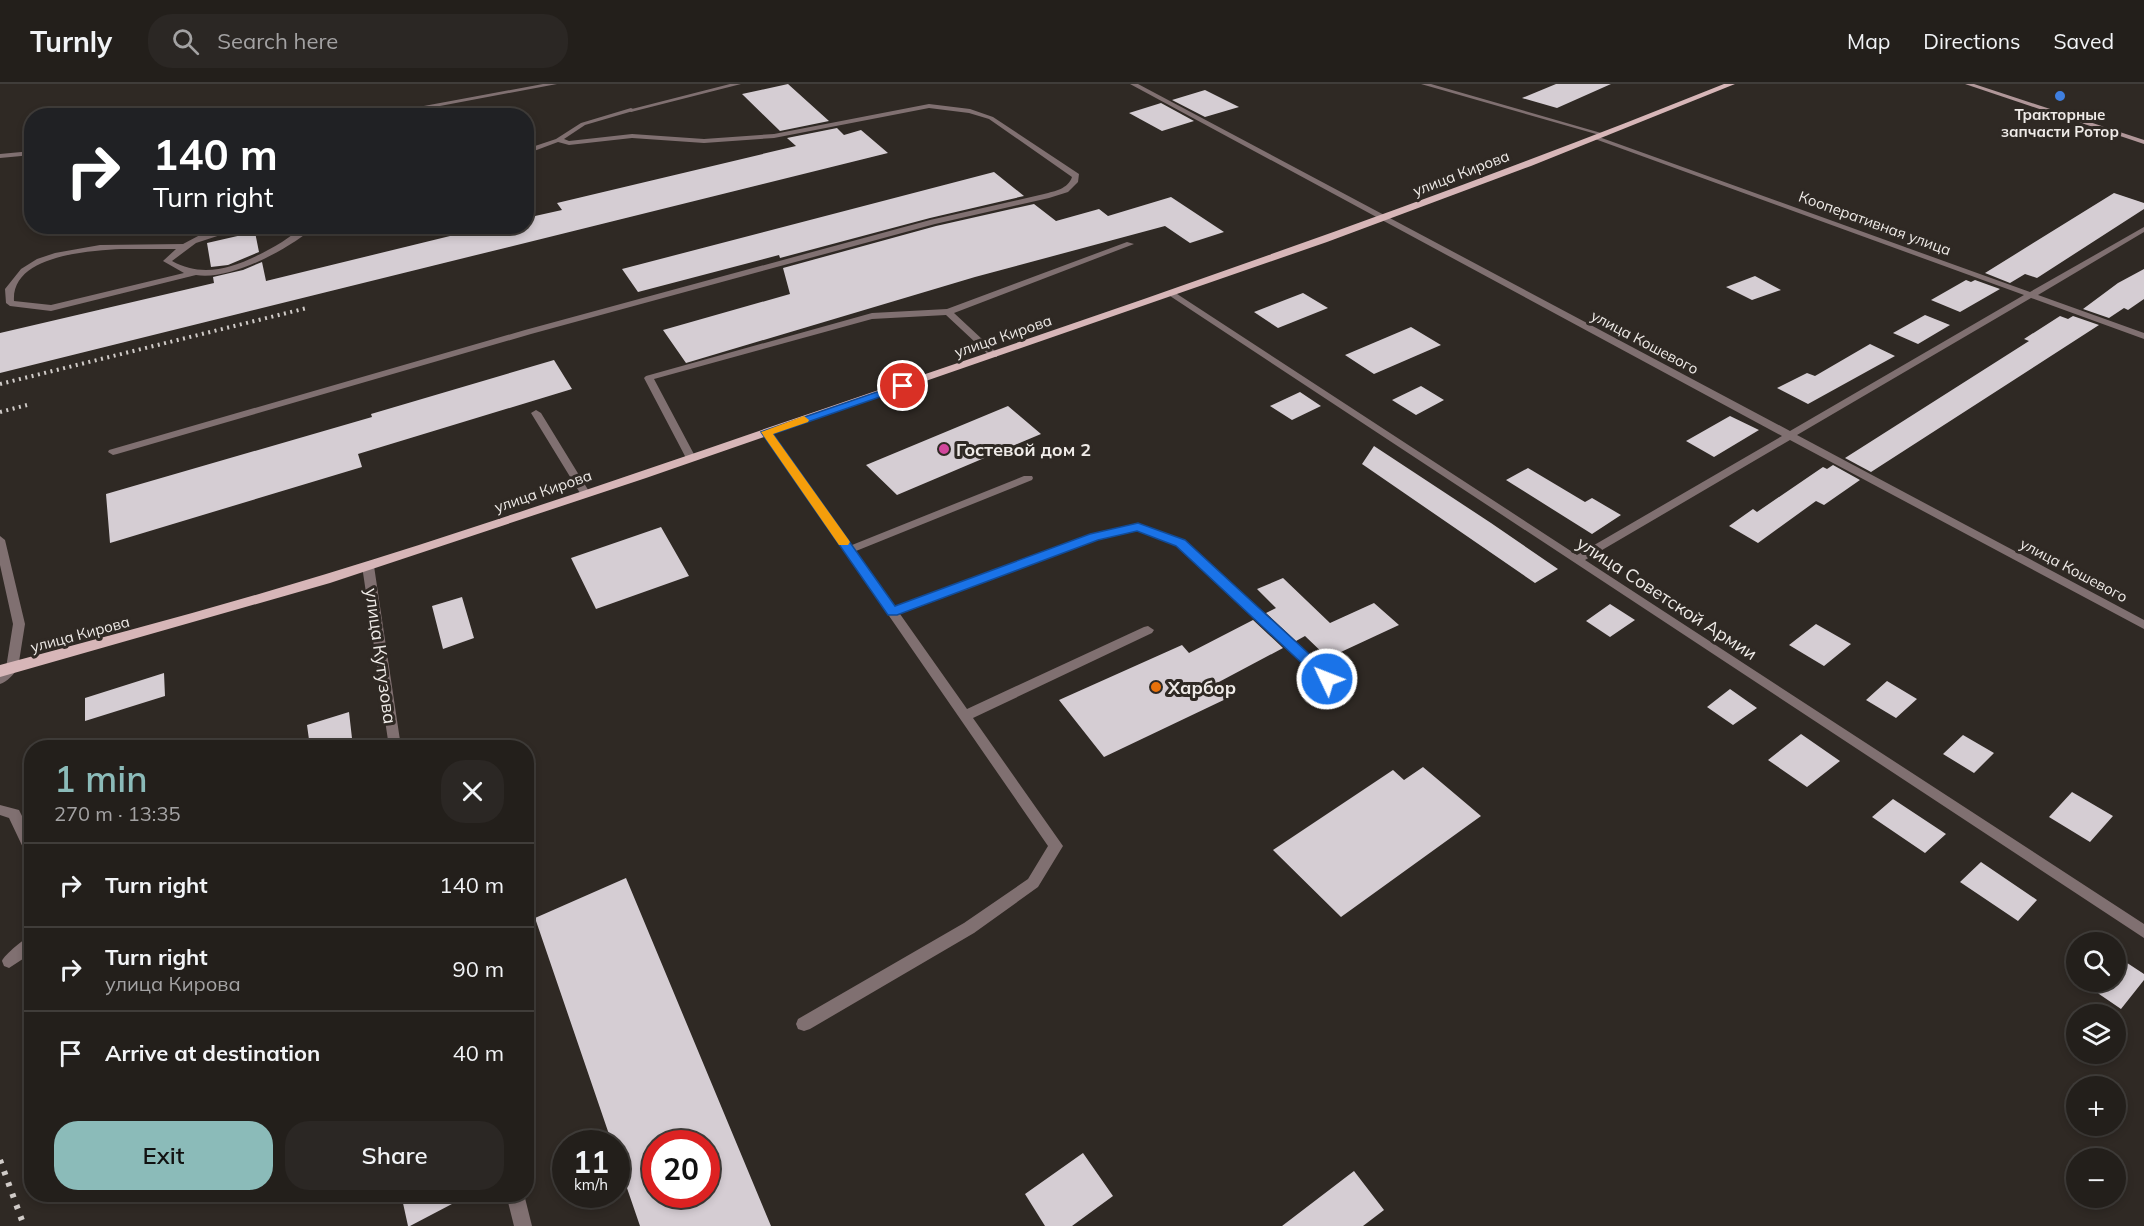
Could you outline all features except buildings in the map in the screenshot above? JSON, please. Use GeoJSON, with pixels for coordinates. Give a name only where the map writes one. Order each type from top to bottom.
{"type":"FeatureCollection","features":[{"type":"Feature","properties":{"kind":"main road","name":"улица Кирова"},"geometry":{"type":"LineString","coordinates":[[6,669],[170,625],[368,566],[585,494],[1171,294],[1382,219],[1731,84]]}},
{"type":"Feature","properties":{"kind":"main road"},"geometry":{"type":"LineString","coordinates":[[1968,84],[2144,142]]}},
{"type":"Feature","properties":{"kind":"street"},"geometry":{"type":"LineString","coordinates":[[419,108],[554,84]]}},
{"type":"Feature","properties":{"kind":"street"},"geometry":{"type":"LineString","coordinates":[[534,149],[558,140],[583,124],[738,84]]}},
{"type":"Feature","properties":{"kind":"street","name":"улица Кошевого"},"geometry":{"type":"LineString","coordinates":[[1133,84],[2144,625]]}},
{"type":"Feature","properties":{"kind":"street","name":"Кооперативная улица"},"geometry":{"type":"LineString","coordinates":[[1424,84],[1601,136],[2144,336]]}},
{"type":"Feature","properties":{"kind":"street"},"geometry":{"type":"LineString","coordinates":[[113,452],[528,332],[933,222],[1046,196],[1065,190],[1074,182],[1076,176],[991,118],[970,111],[929,106],[774,136],[704,141],[632,136],[569,142],[558,140]]}},
{"type":"Feature","properties":{"kind":"street"},"geometry":{"type":"LineString","coordinates":[[0,156],[24,154]]}},
{"type":"Feature","properties":{"kind":"street"},"geometry":{"type":"LineString","coordinates":[[1576,560],[2144,230]]}},
{"type":"Feature","properties":{"kind":"street"},"geometry":{"type":"LineString","coordinates":[[199,272],[176,268],[167,261],[181,246],[208,234]]}},
{"type":"Feature","properties":{"kind":"street"},"geometry":{"type":"LineString","coordinates":[[181,246],[87,249],[51,256],[24,271],[9,288],[10,303],[51,308],[199,272],[232,268],[258,259],[299,234]]}},
{"type":"Feature","properties":{"kind":"street"},"geometry":{"type":"LineString","coordinates":[[691,458],[649,378],[872,316],[948,312],[1130,244]]}},
{"type":"Feature","properties":{"kind":"street","name":"улица Советской Армии"},"geometry":{"type":"LineString","coordinates":[[1171,294],[2144,932]]}},
{"type":"Feature","properties":{"kind":"street"},"geometry":{"type":"LineString","coordinates":[[948,312],[994,355]]}},
{"type":"Feature","properties":{"kind":"street"},"geometry":{"type":"LineString","coordinates":[[536,413],[585,494]]}},
{"type":"Feature","properties":{"kind":"street"},"geometry":{"type":"LineString","coordinates":[[766,432],[1056,846],[1033,882],[969,928],[804,1024]]}},
{"type":"Feature","properties":{"kind":"street"},"geometry":{"type":"LineString","coordinates":[[849,550],[1028,478]]}},
{"type":"Feature","properties":{"kind":"street"},"geometry":{"type":"LineString","coordinates":[[892,612],[1095,537],[1138,527],[1181,543],[1327,679]]}},
{"type":"Feature","properties":{"kind":"street"},"geometry":{"type":"LineString","coordinates":[[0,540],[19,624],[6,669],[0,680]]}},
{"type":"Feature","properties":{"kind":"street","name":"улица Кутузова"},"geometry":{"type":"LineString","coordinates":[[368,566],[393,740]]}},
{"type":"Feature","properties":{"kind":"street"},"geometry":{"type":"LineString","coordinates":[[965,716],[1148,630]]}},
{"type":"Feature","properties":{"kind":"street"},"geometry":{"type":"LineString","coordinates":[[0,810],[14,814],[24,835]]}},
{"type":"Feature","properties":{"kind":"street"},"geometry":{"type":"LineString","coordinates":[[9,961],[24,950]]}},
{"type":"Feature","properties":{"kind":"street"},"geometry":{"type":"LineString","coordinates":[[517,1202],[523,1226]]}},
{"type":"Feature","properties":{"kind":"railway"},"geometry":{"type":"LineString","coordinates":[[0,384],[307,308]]}},
{"type":"Feature","properties":{"kind":"railway"},"geometry":{"type":"LineString","coordinates":[[0,412],[27,405]]}},
{"type":"Feature","properties":{"kind":"railway"},"geometry":{"type":"LineString","coordinates":[[0,1160],[24,1226]]}},
{"type":"Feature","properties":{"kind":"slow traffic"},"geometry":{"type":"LineString","coordinates":[[804,420],[766,432],[844,542]]}},
{"type":"Feature","properties":{"kind":"place","name":"Тракторные запчасти Ротор"},"geometry":{"type":"Point","coordinates":[2060,96]}},
{"type":"Feature","properties":{"kind":"place","name":"Гостевой дом 2"},"geometry":{"type":"Point","coordinates":[944,449]}},
{"type":"Feature","properties":{"kind":"place","name":"Харбор"},"geometry":{"type":"Point","coordinates":[1156,687]}},
{"type":"Feature","properties":{"kind":"route"},"geometry":{"type":"LineString","coordinates":[[903,386],[766,432],[892,612],[1095,537],[1138,527],[1181,543],[1327,679]]}}]}
